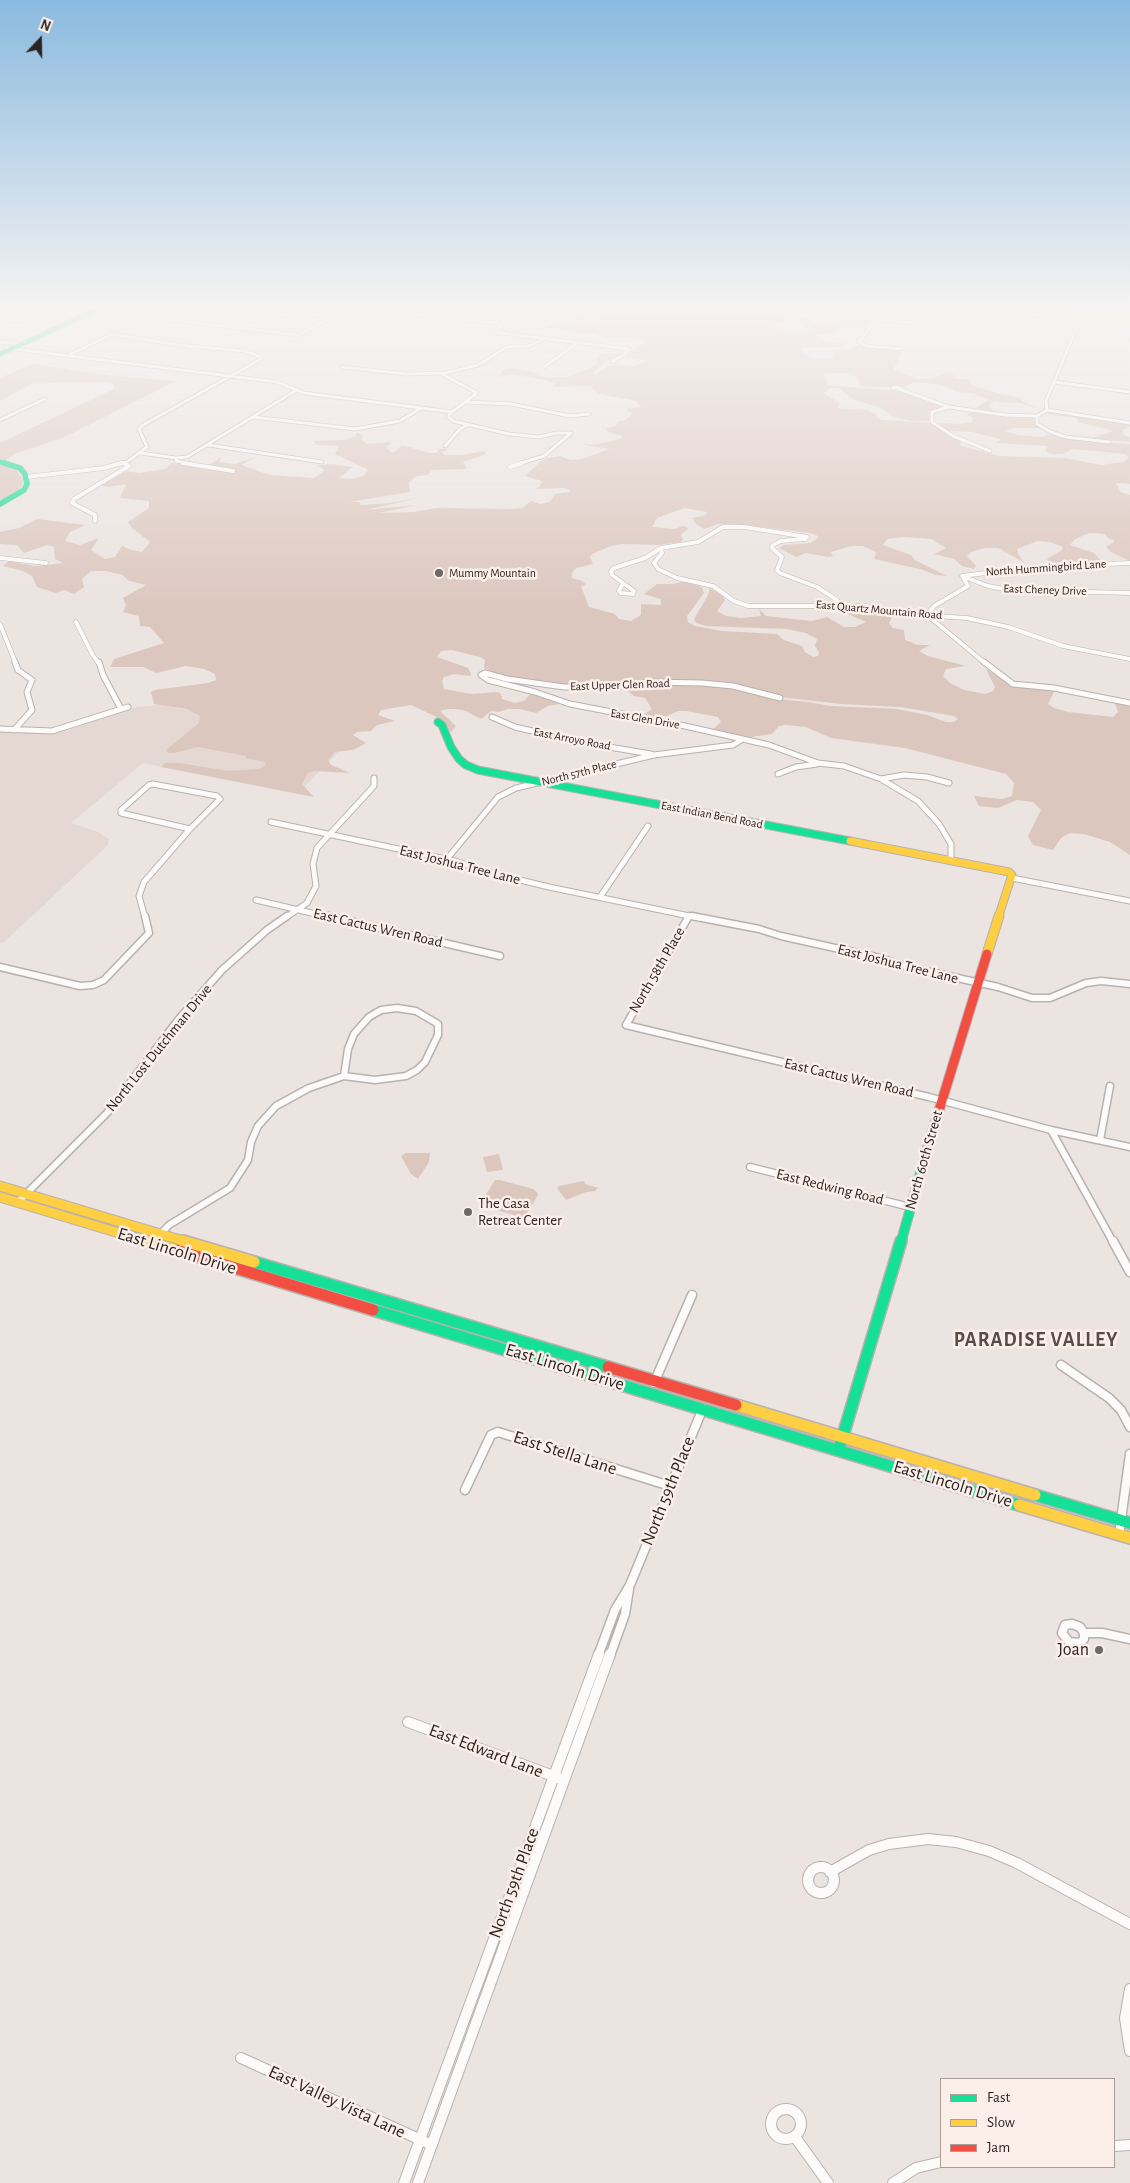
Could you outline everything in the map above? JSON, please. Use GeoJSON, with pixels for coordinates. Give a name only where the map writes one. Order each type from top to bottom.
{"type":"FeatureCollection","features":[{"type":"Feature","properties":{"kind":"main road"},"geometry":{"type":"LineString","coordinates":[[0,462],[18,466],[26,477],[27,484],[24,490],[0,504]]}},
{"type":"Feature","properties":{"kind":"main road","name":"East Indian Bend Road"},"geometry":{"type":"LineString","coordinates":[[438,722],[442,725],[451,747],[466,765],[478,770],[951,861],[1012,876]]}},
{"type":"Feature","properties":{"kind":"main road","name":"North 60th Street"},"geometry":{"type":"LineString","coordinates":[[839,1449],[882,1308],[941,1101],[1012,876]]}},
{"type":"Feature","properties":{"kind":"main road","name":"East Lincoln Drive"},"geometry":{"type":"LineString","coordinates":[[0,1186],[1126,1522]]}},
{"type":"Feature","properties":{"kind":"main road","name":"East Lincoln Drive"},"geometry":{"type":"LineString","coordinates":[[0,1197],[1130,1538]]}},
{"type":"Feature","properties":{"kind":"main road"},"geometry":{"type":"LineString","coordinates":[[961,1487],[964,1474]]}},
{"type":"Feature","properties":{"kind":"street"},"geometry":{"type":"LineString","coordinates":[[0,420],[22,410]]}},
{"type":"Feature","properties":{"kind":"street"},"geometry":{"type":"LineString","coordinates":[[26,477],[124,464],[141,453],[147,445],[139,429],[171,410]]}},
{"type":"Feature","properties":{"kind":"street"},"geometry":{"type":"LineString","coordinates":[[141,453],[176,458],[187,457],[265,410]]}},
{"type":"Feature","properties":{"kind":"street"},"geometry":{"type":"LineString","coordinates":[[253,417],[355,429],[400,421],[418,410]]}},
{"type":"Feature","properties":{"kind":"street"},"geometry":{"type":"LineString","coordinates":[[433,410],[452,413]]}},
{"type":"Feature","properties":{"kind":"street"},"geometry":{"type":"LineString","coordinates":[[456,410],[448,417],[467,425],[526,436],[571,433],[544,456],[510,467]]}},
{"type":"Feature","properties":{"kind":"street"},"geometry":{"type":"LineString","coordinates":[[540,410],[570,416],[589,414]]}},
{"type":"Feature","properties":{"kind":"street"},"geometry":{"type":"LineString","coordinates":[[939,410],[932,412],[930,418],[932,422],[952,436],[990,451]]}},
{"type":"Feature","properties":{"kind":"street"},"geometry":{"type":"LineString","coordinates":[[968,410],[1010,416],[1037,416],[1047,410],[1130,423]]}},
{"type":"Feature","properties":{"kind":"street"},"geometry":{"type":"LineString","coordinates":[[1037,416],[1038,425],[1051,432],[1079,440],[1109,442]]}},
{"type":"Feature","properties":{"kind":"street"},"geometry":{"type":"LineString","coordinates":[[445,446],[460,429],[467,425]]}},
{"type":"Feature","properties":{"kind":"street"},"geometry":{"type":"LineString","coordinates":[[208,444],[322,462]]}},
{"type":"Feature","properties":{"kind":"street"},"geometry":{"type":"LineString","coordinates":[[176,458],[176,461],[181,463],[234,471]]}},
{"type":"Feature","properties":{"kind":"street"},"geometry":{"type":"LineString","coordinates":[[96,521],[96,514],[72,503],[129,466],[124,464]]}},
{"type":"Feature","properties":{"kind":"street"},"geometry":{"type":"LineString","coordinates":[[623,583],[612,575],[611,571],[614,568],[645,558],[661,548],[698,542],[726,527],[744,527],[807,538],[781,541],[773,545],[772,548],[782,557],[777,570],[780,574],[817,587],[837,600],[838,604]]}},
{"type":"Feature","properties":{"kind":"street","name":"East Quartz Mountain Road"},"geometry":{"type":"LineString","coordinates":[[661,548],[662,553],[654,563],[658,569],[677,578],[713,586],[741,604],[756,607],[838,604],[982,620],[1063,646],[1130,659]]}},
{"type":"Feature","properties":{"kind":"street"},"geometry":{"type":"LineString","coordinates":[[0,558],[14,558],[32,563],[46,563]]}},
{"type":"Feature","properties":{"kind":"street","name":"North Hummingbird Lane"},"geometry":{"type":"LineString","coordinates":[[962,576],[1034,567],[1130,563]]}},
{"type":"Feature","properties":{"kind":"street"},"geometry":{"type":"LineString","coordinates":[[962,576],[968,586]]}},
{"type":"Feature","properties":{"kind":"street","name":"East Cheney Drive"},"geometry":{"type":"LineString","coordinates":[[962,576],[988,586],[1008,590],[1130,593]]}},
{"type":"Feature","properties":{"kind":"street"},"geometry":{"type":"LineString","coordinates":[[988,586],[968,586],[934,606],[928,615],[994,671],[1013,684],[1054,688],[1130,703]]}},
{"type":"Feature","properties":{"kind":"street"},"geometry":{"type":"LineString","coordinates":[[76,622],[92,654],[99,662],[103,675],[122,709]]}},
{"type":"Feature","properties":{"kind":"street"},"geometry":{"type":"LineString","coordinates":[[0,624],[18,670],[32,680],[27,692],[32,710],[14,730]]}},
{"type":"Feature","properties":{"kind":"street","name":"East Upper Glen Road"},"geometry":{"type":"LineString","coordinates":[[489,674],[507,679],[564,687],[614,687],[650,682],[733,686],[780,698]]}},
{"type":"Feature","properties":{"kind":"street","name":"East Glen Drive"},"geometry":{"type":"LineString","coordinates":[[489,674],[481,675],[488,680],[535,692],[570,704],[685,726],[740,740],[769,745],[818,763],[844,766],[881,779],[904,775],[927,777],[949,783]]}},
{"type":"Feature","properties":{"kind":"street"},"geometry":{"type":"LineString","coordinates":[[0,729],[52,731],[128,707]]}},
{"type":"Feature","properties":{"kind":"street","name":"East Arroyo Road"},"geometry":{"type":"LineString","coordinates":[[492,717],[515,727],[585,743],[654,754]]}},
{"type":"Feature","properties":{"kind":"street","name":"North 57th Place"},"geometry":{"type":"LineString","coordinates":[[447,859],[498,797],[516,788],[654,754],[733,745],[740,740]]}},
{"type":"Feature","properties":{"kind":"street","name":"East Glen Drive"},"geometry":{"type":"LineString","coordinates":[[778,774],[796,767],[818,763]]}},
{"type":"Feature","properties":{"kind":"street","name":"North Lost Dutchman Drive"},"geometry":{"type":"LineString","coordinates":[[18,1202],[68,1155],[108,1113],[172,1027],[222,970],[267,930],[307,903],[316,886],[313,864],[317,848],[374,786],[374,778]]}},
{"type":"Feature","properties":{"kind":"street"},"geometry":{"type":"LineString","coordinates":[[881,779],[918,801],[939,824],[951,844],[951,861]]}},
{"type":"Feature","properties":{"kind":"street"},"geometry":{"type":"LineString","coordinates":[[0,967],[80,986],[93,985],[104,980],[149,933],[139,896],[141,886],[190,829],[220,799],[217,796],[154,784],[149,786],[121,810],[120,813],[124,815],[190,829]]}},
{"type":"Feature","properties":{"kind":"street","name":"East Joshua Tree Lane"},"geometry":{"type":"LineString","coordinates":[[271,822],[447,859],[515,880],[759,929],[781,936],[880,958],[1022,996],[1041,999],[1057,996],[1086,983],[1101,981],[1130,984]]}},
{"type":"Feature","properties":{"kind":"street"},"geometry":{"type":"LineString","coordinates":[[600,898],[648,826]]}},
{"type":"Feature","properties":{"kind":"street","name":"East Indian Bend Road"},"geometry":{"type":"LineString","coordinates":[[1012,876],[1130,901]]}},
{"type":"Feature","properties":{"kind":"street","name":"East Cactus Wren Road"},"geometry":{"type":"LineString","coordinates":[[256,900],[500,956]]}},
{"type":"Feature","properties":{"kind":"street","name":"North 58th Place"},"geometry":{"type":"LineString","coordinates":[[626,1025],[689,916]]}},
{"type":"Feature","properties":{"kind":"street"},"geometry":{"type":"LineString","coordinates":[[152,1243],[169,1225],[230,1188],[248,1160],[258,1126],[276,1106],[309,1088],[344,1076],[375,1080],[406,1076],[417,1070],[425,1062],[438,1036],[438,1024],[428,1016],[416,1011],[397,1008],[381,1010],[369,1017],[354,1034],[348,1049],[344,1076]]}},
{"type":"Feature","properties":{"kind":"street","name":"East Cactus Wren Road"},"geometry":{"type":"LineString","coordinates":[[626,1025],[941,1101],[1051,1130],[1130,1147]]}},
{"type":"Feature","properties":{"kind":"street"},"geometry":{"type":"LineString","coordinates":[[1100,1140],[1110,1086]]}},
{"type":"Feature","properties":{"kind":"street"},"geometry":{"type":"LineString","coordinates":[[1051,1130],[1130,1272]]}},
{"type":"Feature","properties":{"kind":"street","name":"East Redwing Road"},"geometry":{"type":"LineString","coordinates":[[750,1168],[910,1207]]}},
{"type":"Feature","properties":{"kind":"street"},"geometry":{"type":"LineString","coordinates":[[650,1392],[692,1295]]}},
{"type":"Feature","properties":{"kind":"street"},"geometry":{"type":"LineString","coordinates":[[1061,1365],[1109,1398],[1122,1410],[1130,1427]]}},
{"type":"Feature","properties":{"kind":"street","name":"North 59th Place"},"geometry":{"type":"LineString","coordinates":[[404,2183],[615,1610],[630,1586],[707,1397]]}},
{"type":"Feature","properties":{"kind":"street","name":"East Stella Lane"},"geometry":{"type":"LineString","coordinates":[[465,1490],[469,1478],[491,1435],[498,1432],[670,1486]]}},
{"type":"Feature","properties":{"kind":"street"},"geometry":{"type":"LineString","coordinates":[[1119,1534],[1126,1522],[1130,1454]]}},
{"type":"Feature","properties":{"kind":"street","name":"North 59th Place"},"geometry":{"type":"LineString","coordinates":[[418,2183],[625,1614],[630,1586]]}},
{"type":"Feature","properties":{"kind":"street"},"geometry":{"type":"LineString","coordinates":[[1084,1633],[1102,1633],[1130,1639]]}},
{"type":"Feature","properties":{"kind":"street","name":"East Edward Lane"},"geometry":{"type":"LineString","coordinates":[[408,1722],[564,1780]]}},
{"type":"Feature","properties":{"kind":"street"},"geometry":{"type":"LineString","coordinates":[[830,1872],[869,1850],[889,1844],[928,1839],[956,1842],[989,1851],[1017,1863],[1130,1924]]}},
{"type":"Feature","properties":{"kind":"street"},"geometry":{"type":"LineString","coordinates":[[1130,1989],[1125,2018],[1130,2051]]}},
{"type":"Feature","properties":{"kind":"street","name":"East Valley Vista Lane"},"geometry":{"type":"LineString","coordinates":[[241,2058],[432,2145]]}},
{"type":"Feature","properties":{"kind":"street"},"geometry":{"type":"LineString","coordinates":[[795,2137],[828,2183]]}},
{"type":"Feature","properties":{"kind":"street"},"geometry":{"type":"LineString","coordinates":[[1115,2146],[1130,2145]]}},
{"type":"Feature","properties":{"kind":"street"},"geometry":{"type":"LineString","coordinates":[[893,2183],[916,2168],[940,2162]]}},
{"type":"Feature","properties":{"kind":"shaded area"},"geometry":{"type":"Polygon","coordinates":[[[70,410],[119,410],[65,437],[14,454],[2,463],[15,468],[23,480],[22,486],[16,492],[0,502],[0,443],[70,410]]]}},
{"type":"Feature","properties":{"kind":"shaded area"},"geometry":{"type":"Polygon","coordinates":[[[627,410],[867,410],[876,414],[877,418],[882,420],[931,423],[962,443],[959,445],[999,456],[1065,458],[1101,465],[1123,462],[1129,458],[1125,454],[1072,449],[1064,454],[1051,454],[1045,451],[1048,446],[996,443],[1001,439],[972,432],[948,431],[938,423],[963,424],[972,422],[973,418],[966,414],[974,411],[1013,418],[1036,418],[1035,424],[1040,428],[1013,428],[1005,431],[1018,435],[1043,437],[1046,435],[1057,435],[1081,441],[1130,444],[1130,484],[1116,483],[1121,492],[1130,495],[1130,561],[1111,552],[1106,547],[1115,541],[1108,538],[1105,534],[1089,533],[1075,539],[1070,545],[1094,553],[1103,563],[1049,562],[1047,559],[1062,550],[1063,547],[1050,542],[1038,541],[1017,549],[1018,554],[1025,563],[998,548],[985,548],[971,552],[967,556],[976,566],[974,569],[962,566],[954,559],[934,554],[946,548],[931,539],[904,537],[887,539],[883,545],[911,555],[915,560],[947,576],[936,575],[920,569],[874,559],[876,552],[863,546],[851,546],[831,552],[833,556],[828,557],[806,553],[796,557],[779,548],[784,545],[810,543],[817,539],[818,536],[810,533],[735,524],[718,524],[704,529],[696,524],[692,518],[706,515],[707,512],[684,508],[657,518],[652,527],[674,529],[683,526],[689,528],[681,535],[683,540],[681,542],[658,545],[622,544],[611,546],[592,554],[590,557],[593,564],[576,568],[572,573],[572,578],[583,581],[586,585],[581,586],[589,607],[615,614],[619,619],[631,621],[641,615],[641,604],[661,605],[661,599],[644,594],[657,584],[683,582],[693,584],[702,587],[704,593],[687,616],[688,622],[695,626],[721,631],[777,634],[784,640],[802,646],[805,652],[813,657],[818,656],[819,652],[815,646],[817,639],[806,633],[787,629],[706,626],[696,623],[694,619],[710,588],[722,595],[725,600],[717,611],[726,616],[741,618],[761,616],[759,609],[766,616],[812,621],[827,617],[844,627],[855,627],[866,622],[841,611],[842,609],[884,611],[892,618],[889,623],[893,628],[904,630],[905,640],[918,645],[930,645],[919,651],[928,656],[966,666],[946,669],[943,676],[950,683],[964,690],[985,694],[993,691],[995,687],[986,669],[1012,685],[1051,689],[1054,692],[1048,704],[1068,712],[1113,717],[1118,712],[1115,703],[1130,704],[1130,855],[1110,842],[1084,834],[1070,833],[1061,838],[1053,850],[1033,845],[1028,836],[1041,810],[1033,802],[1017,800],[998,808],[979,806],[974,796],[1002,799],[1012,796],[1014,783],[1006,774],[905,748],[831,738],[806,727],[779,726],[772,734],[744,738],[711,731],[721,722],[718,717],[686,711],[678,711],[667,716],[648,716],[645,714],[652,709],[645,698],[634,696],[622,687],[649,683],[702,684],[731,687],[776,699],[831,706],[897,709],[927,715],[946,722],[954,722],[958,719],[954,716],[900,707],[841,704],[780,697],[711,681],[649,680],[614,686],[557,685],[505,677],[484,668],[485,660],[480,657],[452,650],[441,651],[437,657],[468,668],[471,674],[470,676],[454,674],[444,677],[442,681],[444,689],[471,694],[498,692],[501,694],[502,699],[515,703],[524,701],[530,694],[559,704],[548,706],[536,713],[520,709],[491,711],[481,719],[466,711],[456,709],[440,711],[456,726],[451,732],[441,719],[411,705],[381,710],[378,715],[395,721],[377,725],[371,731],[357,732],[353,735],[366,743],[353,750],[335,752],[328,760],[331,765],[350,773],[314,771],[308,773],[302,784],[314,797],[161,767],[165,763],[180,763],[228,771],[259,769],[266,765],[265,762],[246,758],[246,756],[198,747],[174,753],[168,753],[166,750],[199,723],[200,716],[187,709],[154,704],[151,692],[208,683],[216,680],[215,674],[204,669],[186,666],[156,673],[143,667],[110,667],[114,659],[164,643],[150,627],[140,626],[139,616],[123,612],[126,605],[123,598],[146,585],[129,581],[123,575],[106,571],[91,571],[82,579],[84,587],[74,594],[64,590],[56,593],[37,587],[32,576],[23,571],[3,566],[9,561],[35,566],[63,563],[55,559],[54,547],[47,545],[24,553],[17,545],[0,544],[0,532],[19,528],[37,519],[85,525],[70,532],[65,541],[80,545],[99,538],[91,550],[105,559],[115,557],[122,546],[142,552],[150,542],[132,528],[128,522],[149,508],[149,501],[120,498],[126,484],[107,487],[101,485],[127,471],[139,473],[165,469],[171,463],[232,472],[234,470],[191,463],[209,465],[222,457],[219,462],[235,464],[256,457],[241,465],[270,475],[314,478],[325,470],[317,466],[331,464],[353,467],[339,478],[353,479],[363,476],[368,470],[335,454],[339,446],[317,445],[313,441],[342,440],[355,437],[357,433],[363,435],[362,440],[367,444],[390,442],[391,444],[386,447],[391,452],[395,452],[402,445],[430,453],[436,453],[440,449],[448,449],[442,453],[444,455],[461,455],[484,451],[486,454],[463,462],[467,469],[432,470],[427,475],[417,476],[409,482],[410,492],[349,502],[359,502],[361,505],[391,503],[423,497],[366,510],[416,505],[379,513],[414,512],[437,508],[512,509],[522,508],[531,501],[540,504],[550,502],[555,494],[570,492],[570,490],[564,488],[536,489],[542,481],[525,476],[541,461],[548,458],[560,456],[571,460],[582,459],[609,449],[580,444],[594,445],[620,439],[622,436],[608,432],[606,428],[616,426],[617,422],[625,420],[632,414],[627,410]]]}},
{"type":"Feature","properties":{"kind":"shaded area"},"geometry":{"type":"Polygon","coordinates":[[[884,410],[934,410],[929,412],[929,421],[911,421],[894,417],[884,410]]]}},
{"type":"Feature","properties":{"kind":"shaded area"},"geometry":{"type":"Polygon","coordinates":[[[1051,412],[1130,425],[1130,427],[1123,430],[1123,435],[1130,437],[1130,442],[1075,438],[1073,436],[1091,438],[1113,431],[1078,422],[1076,418],[1045,414],[1051,412]]]}},
{"type":"Feature","properties":{"kind":"shaded area"},"geometry":{"type":"Polygon","coordinates":[[[162,705],[350,740],[298,793],[143,763],[71,823],[98,832],[109,839],[108,845],[3,943],[0,942],[0,732],[46,734],[65,731],[137,707],[162,705]]]}},
{"type":"Feature","properties":{"kind":"shaded area"},"geometry":{"type":"Polygon","coordinates":[[[406,1153],[430,1153],[429,1162],[418,1179],[411,1174],[401,1156],[406,1153]]]}},
{"type":"Feature","properties":{"kind":"shaded area"},"geometry":{"type":"Polygon","coordinates":[[[499,1154],[503,1170],[487,1172],[483,1157],[499,1154]]]}},
{"type":"Feature","properties":{"kind":"shaded area"},"geometry":{"type":"Polygon","coordinates":[[[495,1180],[533,1189],[537,1192],[538,1195],[525,1216],[521,1217],[489,1208],[482,1201],[495,1180]]]}},
{"type":"Feature","properties":{"kind":"shaded area"},"geometry":{"type":"Polygon","coordinates":[[[584,1181],[585,1184],[598,1188],[595,1191],[586,1192],[566,1200],[557,1188],[559,1186],[584,1181]]]}},
{"type":"Feature","properties":{"kind":"traffic: fast"},"geometry":{"type":"LineString","coordinates":[[0,462],[20,468],[25,474],[27,484],[24,490],[0,504]]}},
{"type":"Feature","properties":{"kind":"traffic: fast"},"geometry":{"type":"LineString","coordinates":[[438,722],[442,725],[451,747],[459,759],[466,765],[478,770],[850,841]]}},
{"type":"Feature","properties":{"kind":"traffic: fast"},"geometry":{"type":"LineString","coordinates":[[839,1449],[929,1143]]}},
{"type":"Feature","properties":{"kind":"traffic: fast"},"geometry":{"type":"LineString","coordinates":[[254,1262],[608,1367]]}},
{"type":"Feature","properties":{"kind":"traffic: fast"},"geometry":{"type":"LineString","coordinates":[[373,1310],[1019,1505]]}},
{"type":"Feature","properties":{"kind":"traffic: fast"},"geometry":{"type":"LineString","coordinates":[[1035,1495],[1130,1523]]}},
{"type":"Feature","properties":{"kind":"traffic: slow"},"geometry":{"type":"LineString","coordinates":[[850,841],[1009,872],[1012,875],[987,954]]}},
{"type":"Feature","properties":{"kind":"traffic: slow"},"geometry":{"type":"LineString","coordinates":[[0,1186],[254,1262]]}},
{"type":"Feature","properties":{"kind":"traffic: slow"},"geometry":{"type":"LineString","coordinates":[[0,1197],[176,1250]]}},
{"type":"Feature","properties":{"kind":"traffic: slow"},"geometry":{"type":"LineString","coordinates":[[736,1405],[1035,1495]]}},
{"type":"Feature","properties":{"kind":"traffic: slow"},"geometry":{"type":"LineString","coordinates":[[1019,1505],[1130,1538]]}},
{"type":"Feature","properties":{"kind":"traffic: jam"},"geometry":{"type":"LineString","coordinates":[[929,1143],[987,954]]}},
{"type":"Feature","properties":{"kind":"traffic: jam"},"geometry":{"type":"LineString","coordinates":[[176,1250],[373,1310]]}},
{"type":"Feature","properties":{"kind":"traffic: jam"},"geometry":{"type":"LineString","coordinates":[[608,1367],[736,1405]]}},
{"type":"Feature","properties":{"kind":"place","name":"Mummy Mountain"},"geometry":{"type":"Point","coordinates":[439,573]}},
{"type":"Feature","properties":{"kind":"place","name":"The Casa Retreat Center"},"geometry":{"type":"Point","coordinates":[468,1212]}},
{"type":"Feature","properties":{"kind":"place","name":"Joan"},"geometry":{"type":"Point","coordinates":[1099,1650]}},
{"type":"Feature","properties":{"kind":"district","name":"PARADISE VALLEY"},"geometry":{"type":"Point","coordinates":[1036,1340]}}]}
